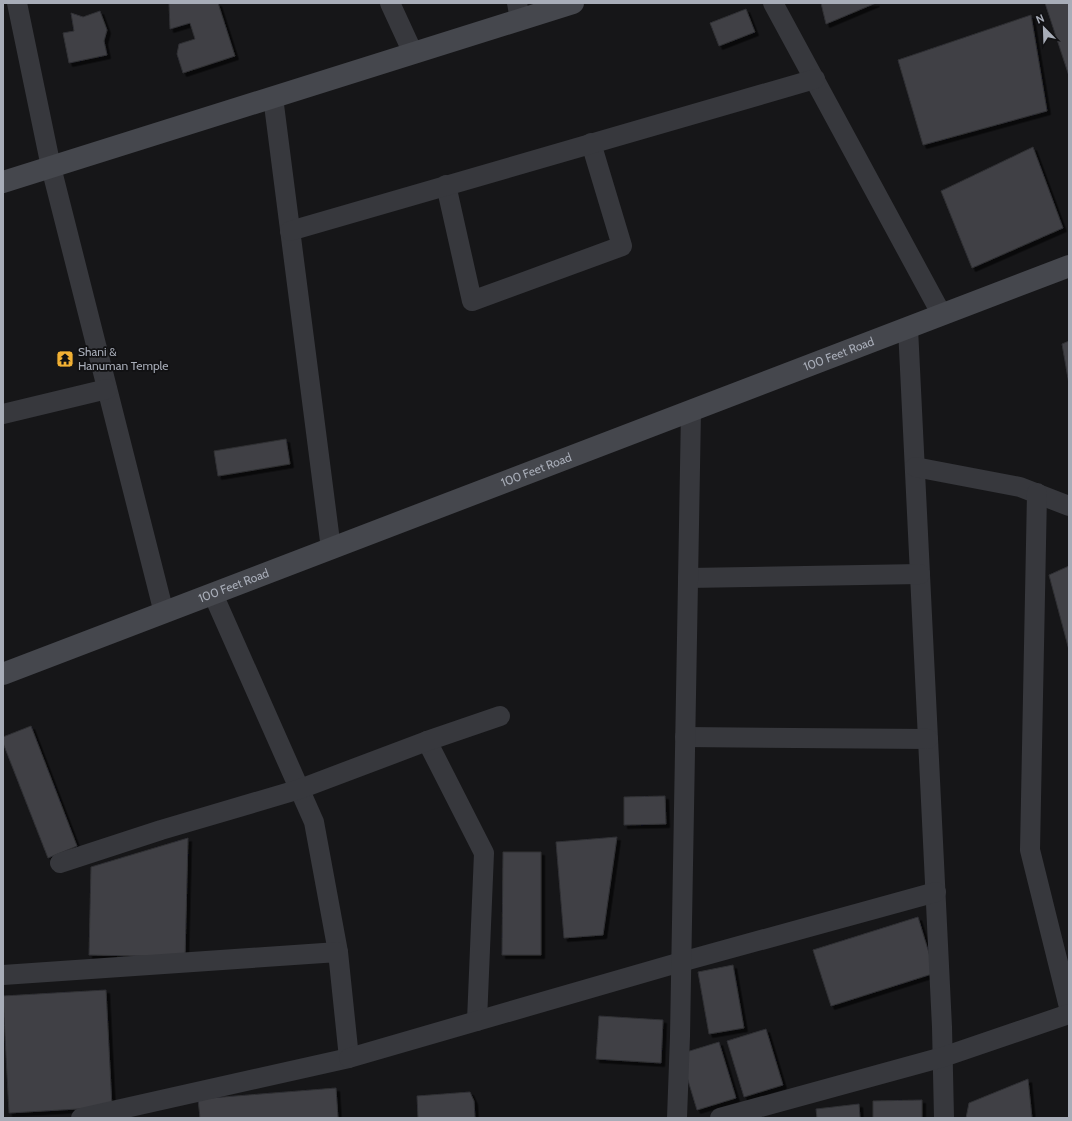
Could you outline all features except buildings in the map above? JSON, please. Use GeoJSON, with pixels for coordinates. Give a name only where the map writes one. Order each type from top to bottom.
{"type":"FeatureCollection","features":[{"type":"Feature","properties":{"kind":"main road"},"geometry":{"type":"LineString","coordinates":[[3,182],[413,53],[519,11],[573,3]]}},
{"type":"Feature","properties":{"kind":"main road","name":"100 Feet Road"},"geometry":{"type":"LineString","coordinates":[[3,674],[1069,266]]}},
{"type":"Feature","properties":{"kind":"street"},"geometry":{"type":"LineString","coordinates":[[17,3],[51,167],[164,613]]}},
{"type":"Feature","properties":{"kind":"street"},"geometry":{"type":"LineString","coordinates":[[390,3],[413,53]]}},
{"type":"Feature","properties":{"kind":"street"},"geometry":{"type":"LineString","coordinates":[[773,3],[942,315]]}},
{"type":"Feature","properties":{"kind":"street"},"geometry":{"type":"LineString","coordinates":[[290,231],[815,79]]}},
{"type":"Feature","properties":{"kind":"street"},"geometry":{"type":"LineString","coordinates":[[273,97],[330,549]]}},
{"type":"Feature","properties":{"kind":"street"},"geometry":{"type":"LineString","coordinates":[[446,185],[472,301],[622,246],[590,143]]}},
{"type":"Feature","properties":{"kind":"street"},"geometry":{"type":"LineString","coordinates":[[908,328],[936,892],[944,1118]]}},
{"type":"Feature","properties":{"kind":"street"},"geometry":{"type":"LineString","coordinates":[[3,414],[107,389]]}},
{"type":"Feature","properties":{"kind":"street"},"geometry":{"type":"LineString","coordinates":[[677,1118],[690,411]]}},
{"type":"Feature","properties":{"kind":"street"},"geometry":{"type":"LineString","coordinates":[[915,467],[1020,487],[1069,506]]}},
{"type":"Feature","properties":{"kind":"street"},"geometry":{"type":"LineString","coordinates":[[1037,493],[1030,850],[1069,1007]]}},
{"type":"Feature","properties":{"kind":"street"},"geometry":{"type":"LineString","coordinates":[[688,578],[920,574]]}},
{"type":"Feature","properties":{"kind":"street"},"geometry":{"type":"LineString","coordinates":[[213,594],[314,822],[338,952],[349,1058]]}},
{"type":"Feature","properties":{"kind":"street"},"geometry":{"type":"LineString","coordinates":[[60,863],[160,830],[300,789],[427,741],[500,716]]}},
{"type":"Feature","properties":{"kind":"street"},"geometry":{"type":"LineString","coordinates":[[685,737],[928,739]]}},
{"type":"Feature","properties":{"kind":"street"},"geometry":{"type":"LineString","coordinates":[[427,741],[484,853],[476,1021]]}},
{"type":"Feature","properties":{"kind":"street"},"geometry":{"type":"LineString","coordinates":[[81,1118],[349,1058],[681,962],[936,892]]}},
{"type":"Feature","properties":{"kind":"street"},"geometry":{"type":"LineString","coordinates":[[3,975],[338,952]]}},
{"type":"Feature","properties":{"kind":"street"},"geometry":{"type":"LineString","coordinates":[[720,1118],[943,1057],[1069,1014]]}},
{"type":"Feature","properties":{"kind":"place","name":"Shani & Hanuman Temple"},"geometry":{"type":"Point","coordinates":[65,359]}}]}
